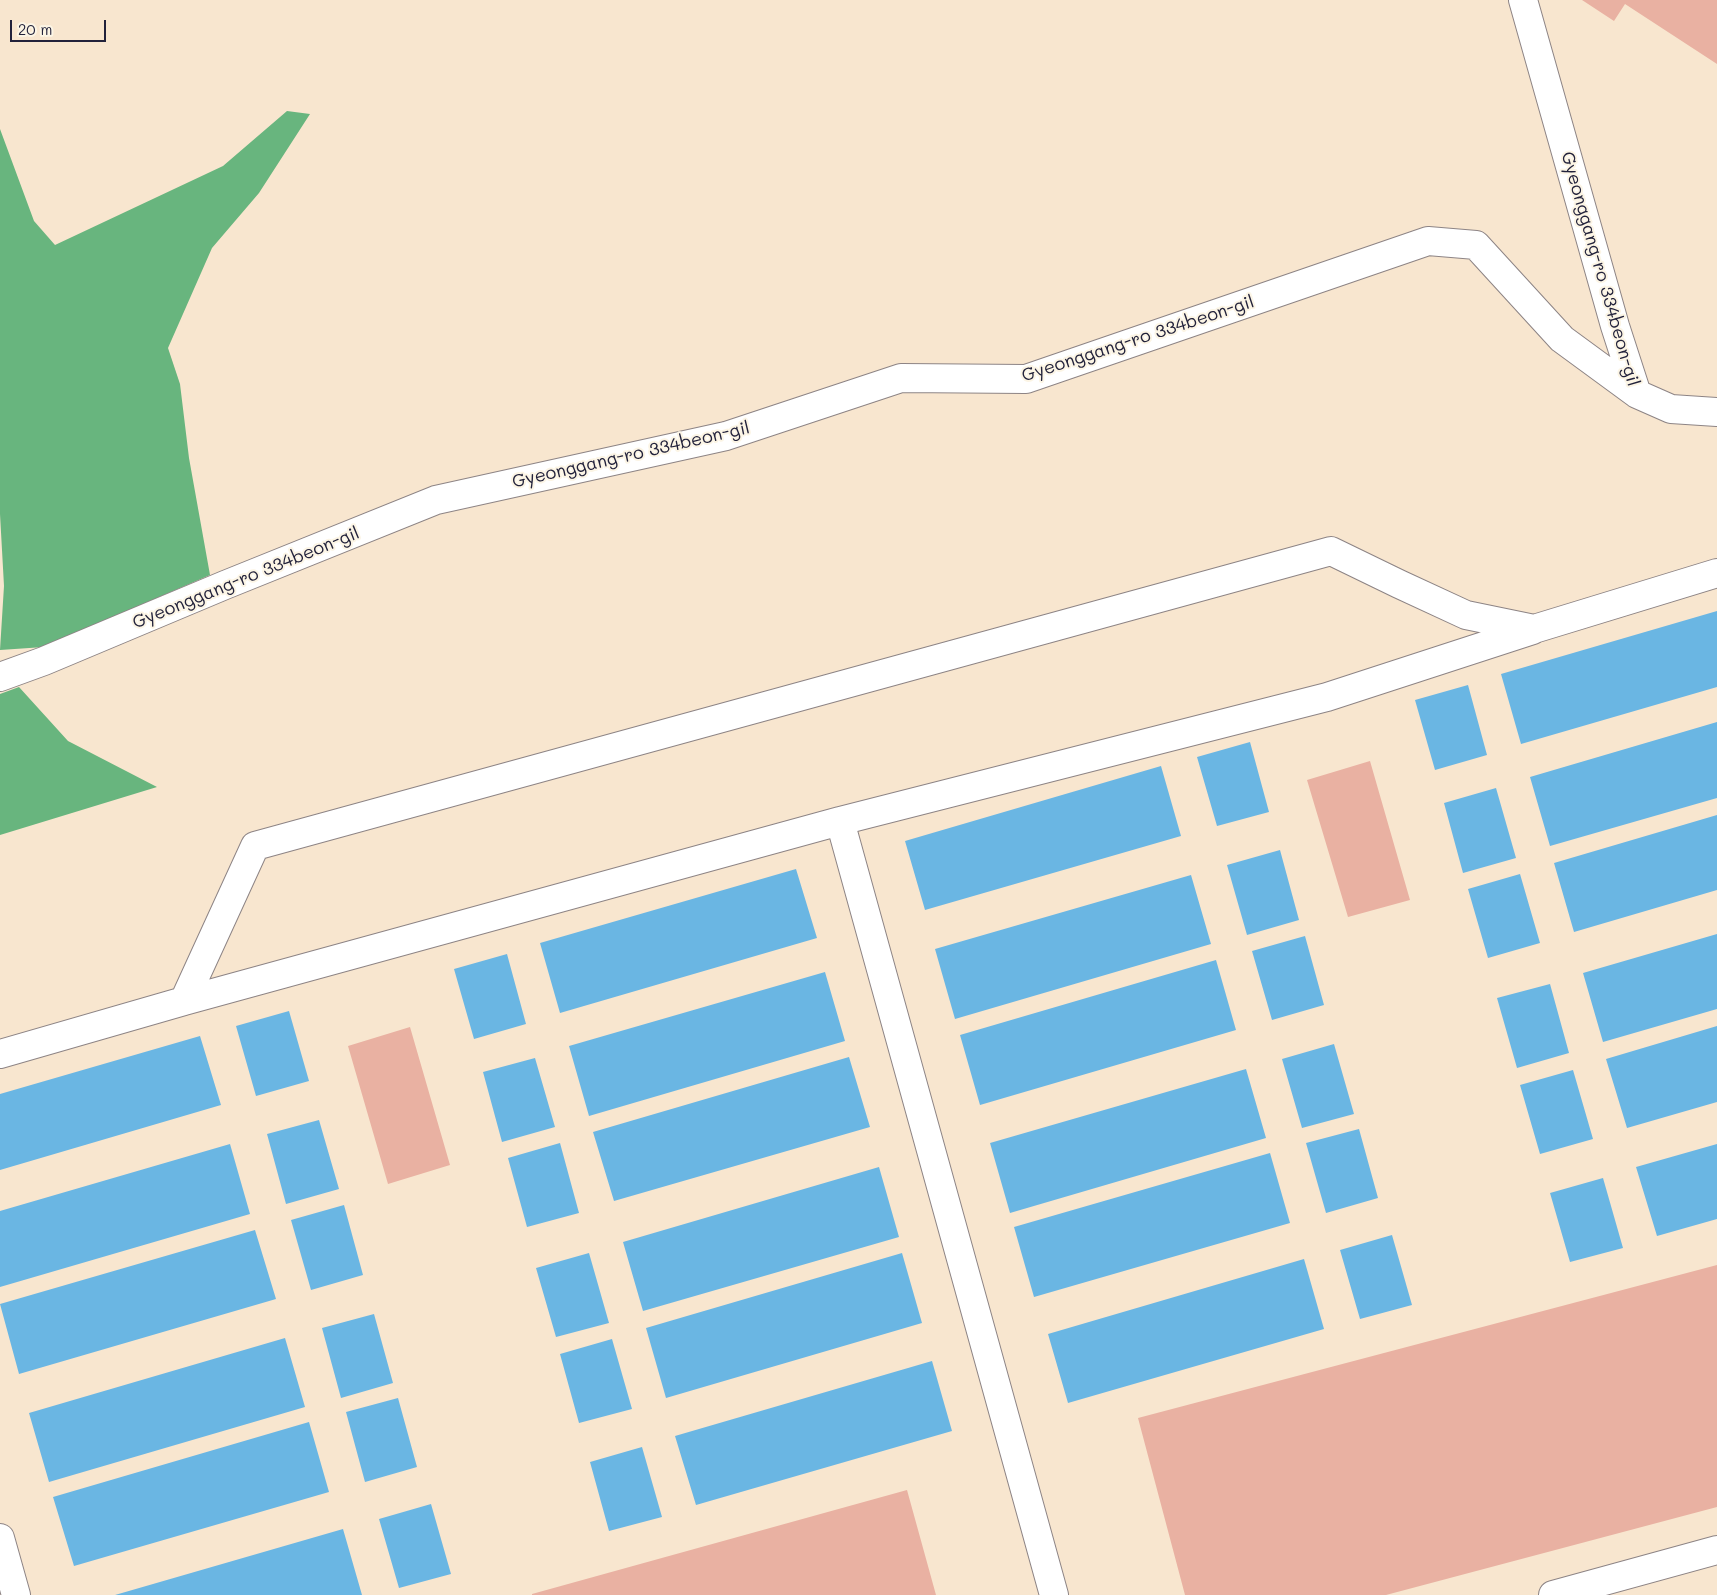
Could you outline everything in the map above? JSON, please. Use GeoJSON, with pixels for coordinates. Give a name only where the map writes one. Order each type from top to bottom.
{"type":"FeatureCollection","features":[{"type":"Feature","properties":{"kind":"street","name":"Gyeonggang-ro 334beon-gil"},"geometry":{"type":"LineString","coordinates":[[1523,0],[1615,326],[1637,394]]}},
{"type":"Feature","properties":{"kind":"street","name":"Gyeonggang-ro 334beon-gil"},"geometry":{"type":"LineString","coordinates":[[0,677],[44,662],[216,589],[436,500],[726,436],[902,378],[1026,380],[1428,241],[1476,245],[1562,340],[1637,394]]}},
{"type":"Feature","properties":{"kind":"street"},"geometry":{"type":"LineString","coordinates":[[1637,394],[1671,409],[1717,412]]}},
{"type":"Feature","properties":{"kind":"street"},"geometry":{"type":"LineString","coordinates":[[184,1001],[255,846],[312,830],[1331,551],[1466,615],[1534,629]]}},
{"type":"Feature","properties":{"kind":"street"},"geometry":{"type":"LineString","coordinates":[[0,1054],[184,1001],[840,821],[1327,697],[1534,629],[1717,573]]}},
{"type":"Feature","properties":{"kind":"street"},"geometry":{"type":"LineString","coordinates":[[840,821],[1054,1595]]}},
{"type":"Feature","properties":{"kind":"street"},"geometry":{"type":"LineString","coordinates":[[0,1538],[16,1595]]}},
{"type":"Feature","properties":{"kind":"street"},"geometry":{"type":"LineString","coordinates":[[1552,1595],[1717,1550]]}},
{"type":"Feature","properties":{"kind":"green space"},"geometry":{"type":"Polygon","coordinates":[[[287,111],[310,114],[259,193],[212,248],[168,348],[180,384],[189,458],[210,575],[44,647],[0,650],[4,586],[0,514],[0,129],[34,221],[55,245],[223,166],[287,111]]]}},
{"type":"Feature","properties":{"kind":"green space"},"geometry":{"type":"Polygon","coordinates":[[[19,687],[68,741],[157,787],[0,835],[0,694],[19,687]]]}},
{"type":"Feature","properties":{"kind":"water"},"geometry":{"type":"Polygon","coordinates":[[[1717,611],[1717,687],[1521,744],[1501,674],[1717,611]]]}},
{"type":"Feature","properties":{"kind":"water"},"geometry":{"type":"Polygon","coordinates":[[[1468,685],[1487,755],[1435,770],[1415,700],[1468,685]]]}},
{"type":"Feature","properties":{"kind":"water"},"geometry":{"type":"Polygon","coordinates":[[[1717,722],[1717,798],[1550,846],[1530,777],[1717,722]]]}},
{"type":"Feature","properties":{"kind":"water"},"geometry":{"type":"Polygon","coordinates":[[[1250,742],[1269,812],[1217,826],[1197,757],[1250,742]]]}},
{"type":"Feature","properties":{"kind":"water"},"geometry":{"type":"Polygon","coordinates":[[[1161,766],[1181,836],[925,910],[905,841],[1161,766]]]}},
{"type":"Feature","properties":{"kind":"water"},"geometry":{"type":"Polygon","coordinates":[[[1496,788],[1516,858],[1463,873],[1444,803],[1496,788]]]}},
{"type":"Feature","properties":{"kind":"water"},"geometry":{"type":"Polygon","coordinates":[[[1717,815],[1717,890],[1574,932],[1554,863],[1717,815]]]}},
{"type":"Feature","properties":{"kind":"water"},"geometry":{"type":"Polygon","coordinates":[[[1280,850],[1299,920],[1247,935],[1227,865],[1280,850]]]}},
{"type":"Feature","properties":{"kind":"water"},"geometry":{"type":"Polygon","coordinates":[[[796,869],[817,938],[560,1013],[540,943],[796,869]]]}},
{"type":"Feature","properties":{"kind":"water"},"geometry":{"type":"Polygon","coordinates":[[[1520,874],[1540,943],[1488,958],[1468,889],[1520,874]]]}},
{"type":"Feature","properties":{"kind":"water"},"geometry":{"type":"Polygon","coordinates":[[[1191,875],[1211,944],[955,1019],[935,949],[1191,875]]]}},
{"type":"Feature","properties":{"kind":"water"},"geometry":{"type":"Polygon","coordinates":[[[1717,934],[1717,1009],[1603,1042],[1583,973],[1717,934]]]}},
{"type":"Feature","properties":{"kind":"water"},"geometry":{"type":"Polygon","coordinates":[[[1305,936],[1324,1005],[1272,1020],[1252,951],[1305,936]]]}},
{"type":"Feature","properties":{"kind":"water"},"geometry":{"type":"Polygon","coordinates":[[[507,954],[526,1024],[474,1039],[454,969],[507,954]]]}},
{"type":"Feature","properties":{"kind":"water"},"geometry":{"type":"Polygon","coordinates":[[[1216,960],[1236,1030],[980,1105],[960,1035],[1216,960]]]}},
{"type":"Feature","properties":{"kind":"water"},"geometry":{"type":"Polygon","coordinates":[[[825,972],[845,1041],[589,1116],[569,1046],[825,972]]]}},
{"type":"Feature","properties":{"kind":"water"},"geometry":{"type":"Polygon","coordinates":[[[1550,984],[1569,1053],[1517,1068],[1497,998],[1550,984]]]}},
{"type":"Feature","properties":{"kind":"water"},"geometry":{"type":"Polygon","coordinates":[[[289,1011],[309,1081],[256,1096],[236,1026],[289,1011]]]}},
{"type":"Feature","properties":{"kind":"water"},"geometry":{"type":"Polygon","coordinates":[[[1717,1026],[1717,1102],[1627,1128],[1606,1059],[1717,1026]]]}},
{"type":"Feature","properties":{"kind":"water"},"geometry":{"type":"Polygon","coordinates":[[[200,1036],[221,1105],[0,1170],[0,1094],[200,1036]]]}},
{"type":"Feature","properties":{"kind":"water"},"geometry":{"type":"Polygon","coordinates":[[[1334,1044],[1354,1114],[1302,1128],[1282,1059],[1334,1044]]]}},
{"type":"Feature","properties":{"kind":"water"},"geometry":{"type":"Polygon","coordinates":[[[849,1057],[870,1127],[614,1201],[593,1132],[849,1057]]]}},
{"type":"Feature","properties":{"kind":"water"},"geometry":{"type":"Polygon","coordinates":[[[535,1058],[555,1127],[502,1142],[483,1072],[535,1058]]]}},
{"type":"Feature","properties":{"kind":"water"},"geometry":{"type":"Polygon","coordinates":[[[1246,1069],[1266,1138],[1010,1213],[990,1143],[1246,1069]]]}},
{"type":"Feature","properties":{"kind":"water"},"geometry":{"type":"Polygon","coordinates":[[[1573,1070],[1593,1139],[1540,1154],[1520,1085],[1573,1070]]]}},
{"type":"Feature","properties":{"kind":"water"},"geometry":{"type":"Polygon","coordinates":[[[319,1120],[339,1189],[286,1204],[267,1134],[319,1120]]]}},
{"type":"Feature","properties":{"kind":"water"},"geometry":{"type":"Polygon","coordinates":[[[1359,1129],[1378,1198],[1326,1213],[1306,1143],[1359,1129]]]}},
{"type":"Feature","properties":{"kind":"water"},"geometry":{"type":"Polygon","coordinates":[[[560,1143],[579,1213],[527,1227],[508,1158],[560,1143]]]}},
{"type":"Feature","properties":{"kind":"water"},"geometry":{"type":"Polygon","coordinates":[[[230,1144],[250,1214],[0,1287],[0,1211],[230,1144]]]}},
{"type":"Feature","properties":{"kind":"water"},"geometry":{"type":"Polygon","coordinates":[[[1717,1144],[1717,1219],[1657,1236],[1636,1167],[1717,1144]]]}},
{"type":"Feature","properties":{"kind":"water"},"geometry":{"type":"Polygon","coordinates":[[[1270,1153],[1290,1223],[1034,1297],[1014,1227],[1270,1153]]]}},
{"type":"Feature","properties":{"kind":"water"},"geometry":{"type":"Polygon","coordinates":[[[879,1167],[899,1237],[643,1311],[623,1242],[879,1167]]]}},
{"type":"Feature","properties":{"kind":"water"},"geometry":{"type":"Polygon","coordinates":[[[1603,1178],[1623,1248],[1570,1262],[1550,1193],[1603,1178]]]}},
{"type":"Feature","properties":{"kind":"water"},"geometry":{"type":"Polygon","coordinates":[[[344,1205],[363,1275],[311,1290],[291,1220],[344,1205]]]}},
{"type":"Feature","properties":{"kind":"water"},"geometry":{"type":"Polygon","coordinates":[[[255,1230],[276,1299],[19,1374],[0,1304],[255,1230]]]}},
{"type":"Feature","properties":{"kind":"water"},"geometry":{"type":"Polygon","coordinates":[[[1392,1235],[1412,1305],[1360,1319],[1340,1250],[1392,1235]]]}},
{"type":"Feature","properties":{"kind":"water"},"geometry":{"type":"Polygon","coordinates":[[[589,1253],[609,1323],[556,1337],[536,1268],[589,1253]]]}},
{"type":"Feature","properties":{"kind":"water"},"geometry":{"type":"Polygon","coordinates":[[[902,1253],[922,1323],[666,1398],[646,1328],[902,1253]]]}},
{"type":"Feature","properties":{"kind":"water"},"geometry":{"type":"Polygon","coordinates":[[[1304,1259],[1324,1329],[1068,1403],[1048,1334],[1304,1259]]]}},
{"type":"Feature","properties":{"kind":"water"},"geometry":{"type":"Polygon","coordinates":[[[374,1314],[393,1383],[341,1398],[322,1328],[374,1314]]]}},
{"type":"Feature","properties":{"kind":"water"},"geometry":{"type":"Polygon","coordinates":[[[285,1338],[305,1407],[49,1482],[29,1413],[285,1338]]]}},
{"type":"Feature","properties":{"kind":"water"},"geometry":{"type":"Polygon","coordinates":[[[612,1339],[632,1409],[579,1423],[560,1354],[612,1339]]]}},
{"type":"Feature","properties":{"kind":"water"},"geometry":{"type":"Polygon","coordinates":[[[932,1361],[952,1431],[696,1505],[675,1436],[932,1361]]]}},
{"type":"Feature","properties":{"kind":"water"},"geometry":{"type":"Polygon","coordinates":[[[398,1398],[417,1467],[365,1482],[346,1412],[398,1398]]]}},
{"type":"Feature","properties":{"kind":"water"},"geometry":{"type":"Polygon","coordinates":[[[309,1422],[329,1492],[74,1566],[53,1497],[309,1422]]]}},
{"type":"Feature","properties":{"kind":"water"},"geometry":{"type":"Polygon","coordinates":[[[642,1447],[662,1517],[609,1531],[590,1462],[642,1447]]]}},
{"type":"Feature","properties":{"kind":"water"},"geometry":{"type":"Polygon","coordinates":[[[431,1504],[451,1574],[399,1588],[379,1519],[431,1504]]]}},
{"type":"Feature","properties":{"kind":"water"},"geometry":{"type":"Polygon","coordinates":[[[343,1529],[362,1595],[115,1595],[343,1529]]]}},
{"type":"Feature","properties":{"kind":"building"},"geometry":{"type":"Polygon","coordinates":[[[1582,0],[1717,0],[1717,64],[1625,4],[1614,21],[1582,0]]]}},
{"type":"Feature","properties":{"kind":"building"},"geometry":{"type":"Polygon","coordinates":[[[1370,761],[1410,900],[1348,917],[1307,780],[1370,761]]]}},
{"type":"Feature","properties":{"kind":"building"},"geometry":{"type":"Polygon","coordinates":[[[410,1027],[450,1165],[388,1184],[348,1046],[410,1027]]]}},
{"type":"Feature","properties":{"kind":"building"},"geometry":{"type":"Polygon","coordinates":[[[1717,1265],[1717,1507],[1386,1595],[1185,1595],[1138,1418],[1717,1265]]]}},
{"type":"Feature","properties":{"kind":"building"},"geometry":{"type":"Polygon","coordinates":[[[907,1490],[936,1595],[532,1595],[532,1594],[907,1490]]]}}]}
